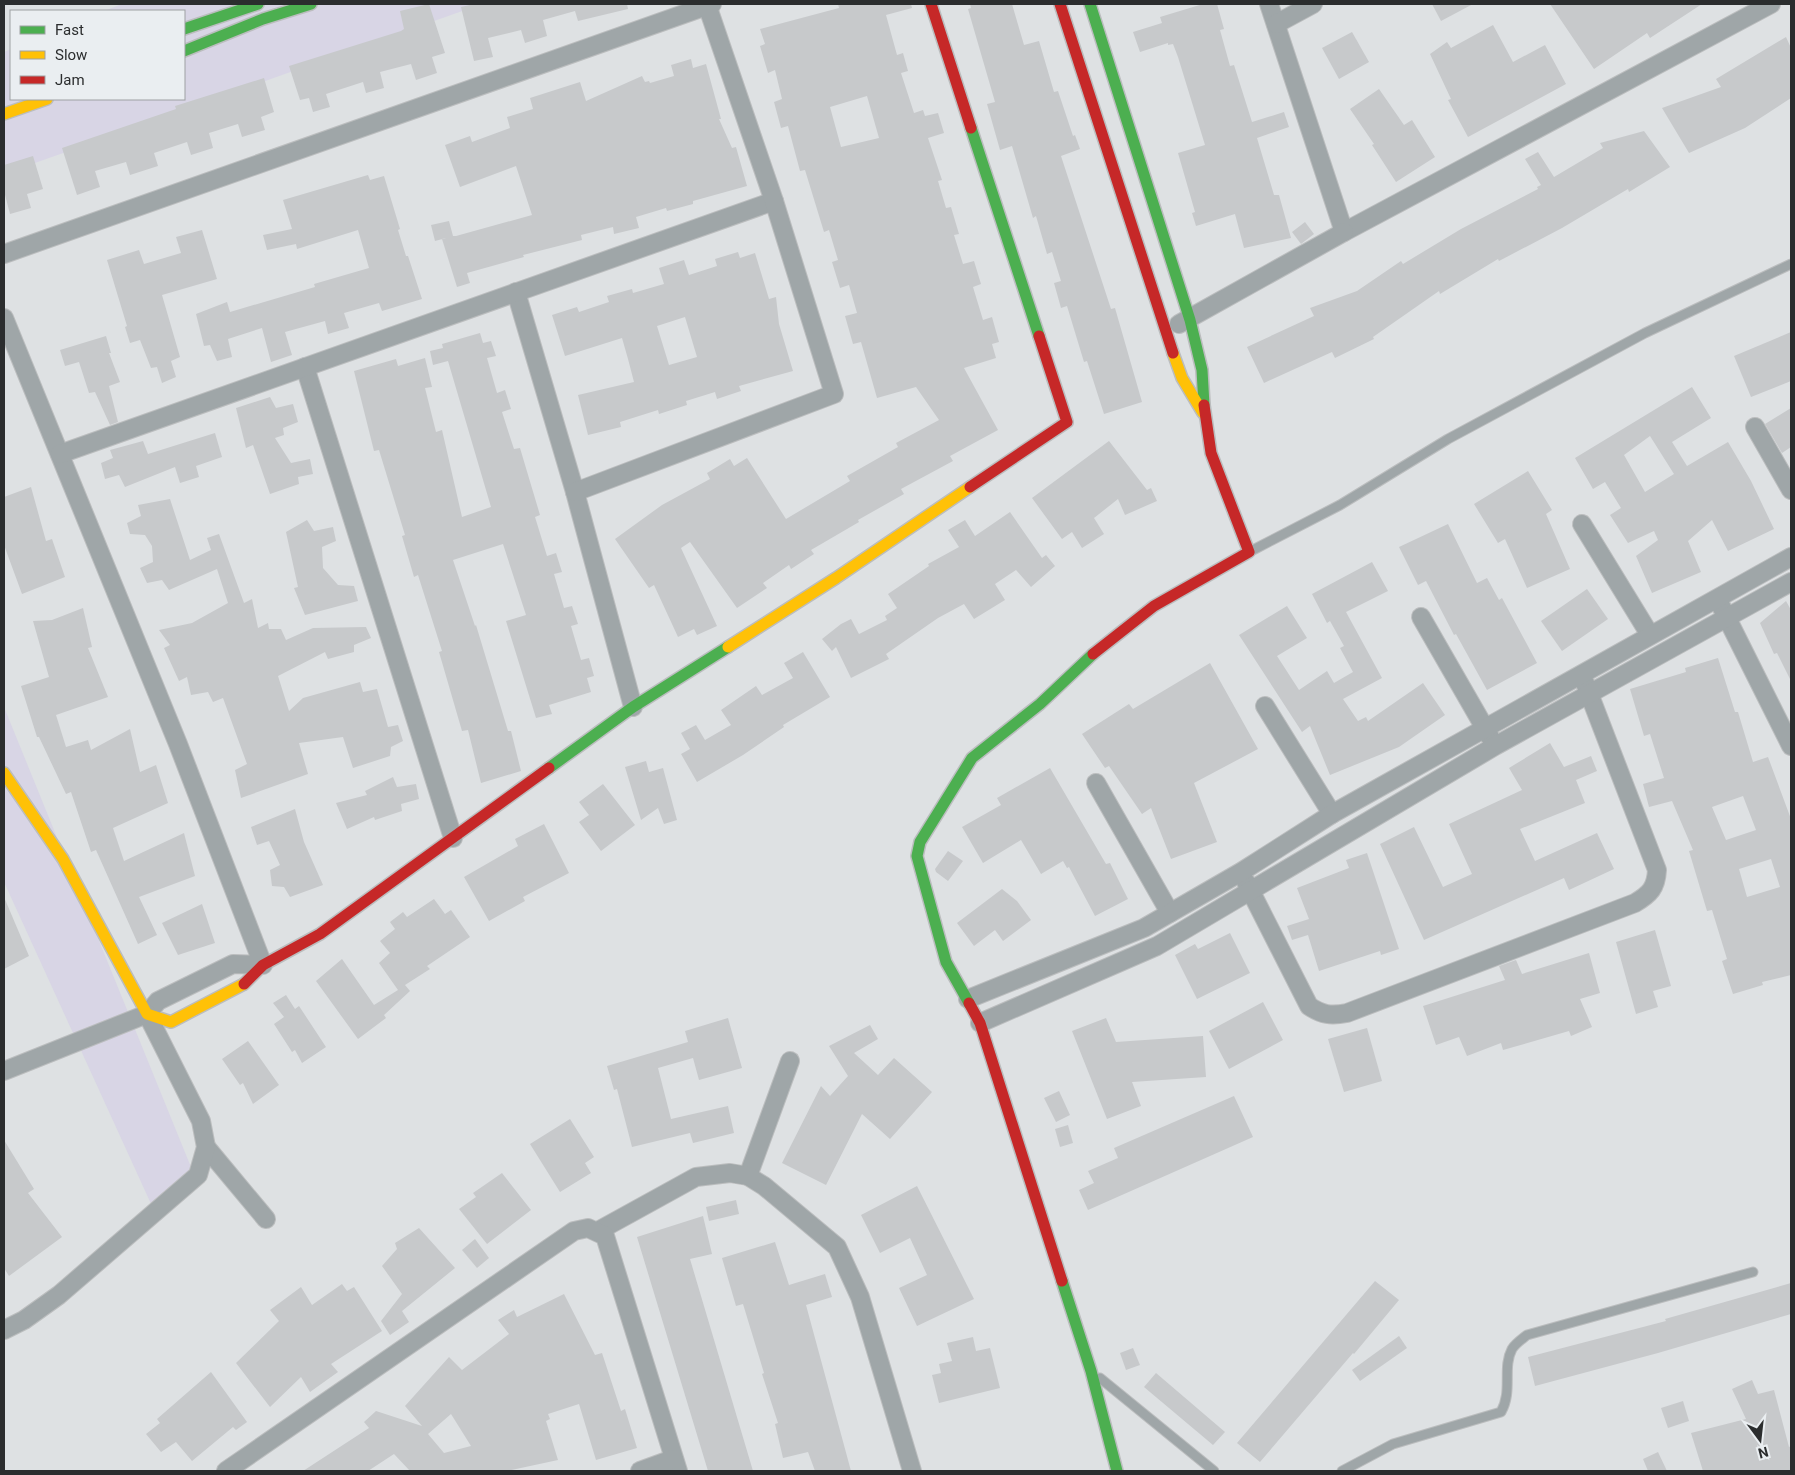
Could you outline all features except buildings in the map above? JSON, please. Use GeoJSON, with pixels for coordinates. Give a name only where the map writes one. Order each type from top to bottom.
{"type":"FeatureCollection","features":[{"type":"Feature","properties":{"kind":"street"},"geometry":{"type":"LineString","coordinates":[[185,29],[258,4]]}},
{"type":"Feature","properties":{"kind":"street"},"geometry":{"type":"LineString","coordinates":[[185,51],[263,19],[311,4]]}},
{"type":"Feature","properties":{"kind":"street"},"geometry":{"type":"LineString","coordinates":[[4,254],[709,4],[774,201],[834,394],[575,492]]}},
{"type":"Feature","properties":{"kind":"street"},"geometry":{"type":"LineString","coordinates":[[146,1014],[171,1022],[245,984],[263,965],[320,934],[633,707],[836,578],[1067,422],[931,4]]}},
{"type":"Feature","properties":{"kind":"street"},"geometry":{"type":"LineString","coordinates":[[1060,4],[1165,330],[1182,378],[1205,415]]}},
{"type":"Feature","properties":{"kind":"street"},"geometry":{"type":"LineString","coordinates":[[1090,4],[1190,320],[1202,370],[1205,415],[1211,453],[1249,552],[1154,606],[1096,652],[1040,704],[972,758],[920,842],[917,856],[946,962],[980,1023],[1091,1371],[1117,1471]]}},
{"type":"Feature","properties":{"kind":"street"},"geometry":{"type":"LineString","coordinates":[[1269,4],[1344,232]]}},
{"type":"Feature","properties":{"kind":"street"},"geometry":{"type":"LineString","coordinates":[[1276,24],[1313,4]]}},
{"type":"Feature","properties":{"kind":"street"},"geometry":{"type":"LineString","coordinates":[[1165,330],[1190,320],[1344,232],[1771,4]]}},
{"type":"Feature","properties":{"kind":"street"},"geometry":{"type":"LineString","coordinates":[[4,114],[44,100]]}},
{"type":"Feature","properties":{"kind":"street"},"geometry":{"type":"LineString","coordinates":[[60,454],[774,201]]}},
{"type":"Feature","properties":{"kind":"street"},"geometry":{"type":"LineString","coordinates":[[516,292],[575,492],[633,707]]}},
{"type":"Feature","properties":{"kind":"street"},"geometry":{"type":"LineString","coordinates":[[4,318],[175,735],[263,965]]}},
{"type":"Feature","properties":{"kind":"street"},"geometry":{"type":"LineString","coordinates":[[305,367],[453,838]]}},
{"type":"Feature","properties":{"kind":"street"},"geometry":{"type":"LineString","coordinates":[[1755,427],[1791,490]]}},
{"type":"Feature","properties":{"kind":"street"},"geometry":{"type":"LineString","coordinates":[[1582,524],[1650,635]]}},
{"type":"Feature","properties":{"kind":"street"},"geometry":{"type":"LineString","coordinates":[[968,1000],[1144,928],[1241,872],[1332,814],[1791,557]]}},
{"type":"Feature","properties":{"kind":"street"},"geometry":{"type":"LineString","coordinates":[[980,1023],[1157,946],[1252,892],[1496,746],[1726,616],[1791,582]]}},
{"type":"Feature","properties":{"kind":"street"},"geometry":{"type":"LineString","coordinates":[[1718,599],[1791,746]]}},
{"type":"Feature","properties":{"kind":"street"},"geometry":{"type":"LineString","coordinates":[[1422,617],[1496,746]]}},
{"type":"Feature","properties":{"kind":"street"},"geometry":{"type":"LineString","coordinates":[[1241,872],[1309,1006],[1319,1013],[1333,1016],[1356,1010],[1635,903],[1648,896],[1656,884],[1657,870],[1582,673]]}},
{"type":"Feature","properties":{"kind":"street"},"geometry":{"type":"LineString","coordinates":[[1266,706],[1332,814]]}},
{"type":"Feature","properties":{"kind":"street"},"geometry":{"type":"LineString","coordinates":[[4,773],[63,859],[201,1121],[206,1147],[198,1175],[59,1295],[24,1320],[4,1330]]}},
{"type":"Feature","properties":{"kind":"street"},"geometry":{"type":"LineString","coordinates":[[1096,783],[1170,913]]}},
{"type":"Feature","properties":{"kind":"street"},"geometry":{"type":"LineString","coordinates":[[4,1071],[146,1014],[158,1001],[233,964],[263,965]]}},
{"type":"Feature","properties":{"kind":"street"},"geometry":{"type":"LineString","coordinates":[[748,1176],[790,1061]]}},
{"type":"Feature","properties":{"kind":"street"},"geometry":{"type":"LineString","coordinates":[[206,1147],[266,1219]]}},
{"type":"Feature","properties":{"kind":"street"},"geometry":{"type":"LineString","coordinates":[[598,1231],[696,1177],[730,1172],[748,1176],[764,1186],[837,1246],[860,1297],[912,1471]]}},
{"type":"Feature","properties":{"kind":"street"},"geometry":{"type":"LineString","coordinates":[[226,1471],[574,1231],[588,1228],[606,1236],[676,1465],[640,1471]]}},
{"type":"Feature","properties":{"kind":"lane"},"geometry":{"type":"LineString","coordinates":[[1249,552],[1340,504],[1448,439],[1645,333],[1791,264]]}},
{"type":"Feature","properties":{"kind":"lane"},"geometry":{"type":"LineString","coordinates":[[1342,1471],[1393,1444],[1501,1412],[1508,1401],[1507,1378],[1512,1348],[1526,1335],[1753,1272]]}},
{"type":"Feature","properties":{"kind":"lane"},"geometry":{"type":"LineString","coordinates":[[1091,1371],[1214,1471]]}},
{"type":"Feature","properties":{"kind":"shaded area"},"geometry":{"type":"Polygon","coordinates":[[[122,4],[482,4],[4,174],[4,52],[10,49],[10,100],[185,100],[185,10],[107,10],[122,4]]]}},
{"type":"Feature","properties":{"kind":"shaded area"},"geometry":{"type":"Polygon","coordinates":[[[4,707],[193,1172],[152,1206],[4,882],[4,707]]]}},
{"type":"Feature","properties":{"kind":"traffic: fast"},"geometry":{"type":"LineString","coordinates":[[185,29],[258,4]]}},
{"type":"Feature","properties":{"kind":"traffic: fast"},"geometry":{"type":"LineString","coordinates":[[185,51],[263,19],[311,4]]}},
{"type":"Feature","properties":{"kind":"traffic: fast"},"geometry":{"type":"LineString","coordinates":[[1090,4],[1190,320],[1202,370],[1204,405]]}},
{"type":"Feature","properties":{"kind":"traffic: fast"},"geometry":{"type":"LineString","coordinates":[[971,128],[1039,336]]}},
{"type":"Feature","properties":{"kind":"traffic: fast"},"geometry":{"type":"LineString","coordinates":[[549,768],[633,707],[728,647]]}},
{"type":"Feature","properties":{"kind":"traffic: fast"},"geometry":{"type":"LineString","coordinates":[[969,1003],[946,962],[917,856],[920,842],[972,758],[1040,704],[1093,654]]}},
{"type":"Feature","properties":{"kind":"traffic: fast"},"geometry":{"type":"LineString","coordinates":[[1062,1281],[1091,1371],[1117,1471]]}},
{"type":"Feature","properties":{"kind":"traffic: slow"},"geometry":{"type":"LineString","coordinates":[[4,114],[44,100]]}},
{"type":"Feature","properties":{"kind":"traffic: slow"},"geometry":{"type":"LineString","coordinates":[[1173,353],[1182,378],[1203,413]]}},
{"type":"Feature","properties":{"kind":"traffic: slow"},"geometry":{"type":"LineString","coordinates":[[728,647],[836,578],[970,487]]}},
{"type":"Feature","properties":{"kind":"traffic: slow"},"geometry":{"type":"LineString","coordinates":[[4,773],[63,859],[147,1014],[171,1022],[244,984]]}},
{"type":"Feature","properties":{"kind":"traffic: jam"},"geometry":{"type":"LineString","coordinates":[[931,4],[971,128]]}},
{"type":"Feature","properties":{"kind":"traffic: jam"},"geometry":{"type":"LineString","coordinates":[[1060,4],[1173,353]]}},
{"type":"Feature","properties":{"kind":"traffic: jam"},"geometry":{"type":"LineString","coordinates":[[970,487],[1067,422],[1039,336]]}},
{"type":"Feature","properties":{"kind":"traffic: jam"},"geometry":{"type":"LineString","coordinates":[[1093,654],[1154,606],[1249,552],[1211,453],[1204,405]]}},
{"type":"Feature","properties":{"kind":"traffic: jam"},"geometry":{"type":"LineString","coordinates":[[244,984],[263,965],[320,934],[549,768]]}},
{"type":"Feature","properties":{"kind":"traffic: jam"},"geometry":{"type":"LineString","coordinates":[[969,1003],[980,1023],[1062,1281]]}}]}
